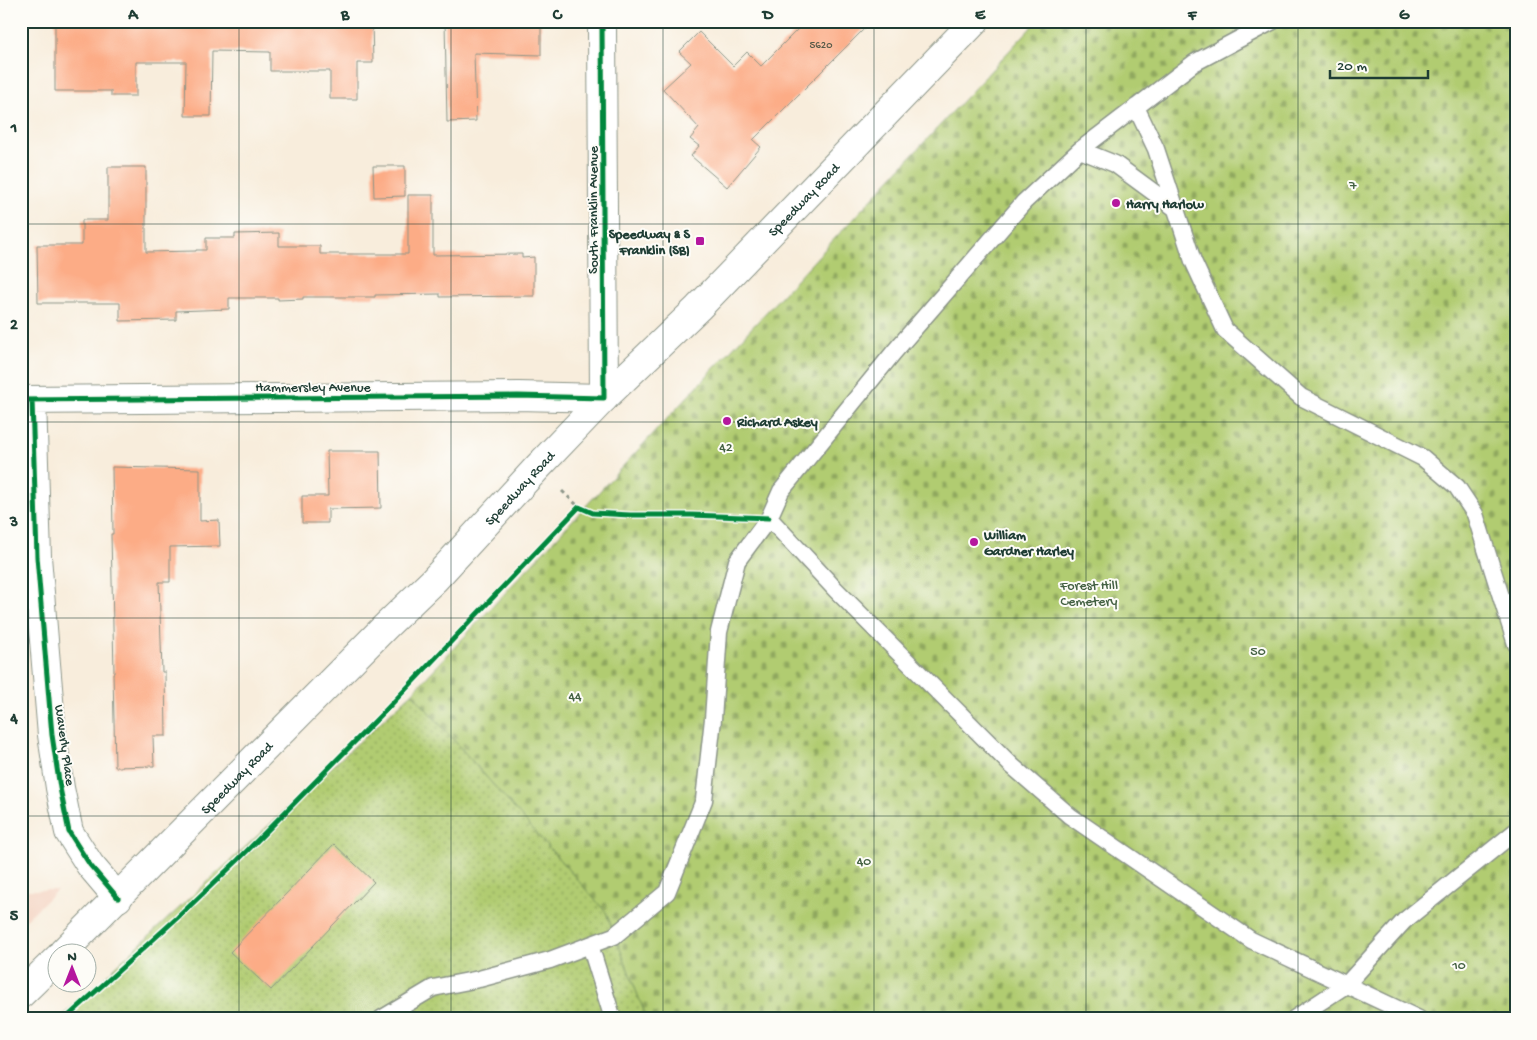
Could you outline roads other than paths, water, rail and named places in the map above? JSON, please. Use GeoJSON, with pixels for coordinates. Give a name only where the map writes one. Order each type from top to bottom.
{"type":"FeatureCollection","features":[{"type":"Feature","properties":{"kind":"street","name":"South Franklin Avenue"},"geometry":{"type":"LineString","coordinates":[[602,21],[604,398]]}},
{"type":"Feature","properties":{"kind":"street","name":"Speedway Road"},"geometry":{"type":"LineString","coordinates":[[73,942],[386,626],[434,580],[604,398],[698,308],[976,21]]}},
{"type":"Feature","properties":{"kind":"street","name":"Hammersley Avenue"},"geometry":{"type":"LineString","coordinates":[[26,400],[518,396],[604,398]]}},
{"type":"Feature","properties":{"kind":"street","name":"Waverly Place"},"geometry":{"type":"LineString","coordinates":[[26,400],[52,735],[60,788],[69,832],[90,865],[118,898]]}},
{"type":"Feature","properties":{"kind":"street"},"geometry":{"type":"LineString","coordinates":[[21,994],[48,968]]}},
{"type":"Feature","properties":{"kind":"lane"},"geometry":{"type":"LineString","coordinates":[[381,1019],[433,988],[479,979],[541,962],[614,936],[667,892],[704,800],[713,719],[719,632],[737,562],[769,518],[781,491],[894,352],[1024,202],[1080,150],[1194,63],[1273,21]]}},
{"type":"Feature","properties":{"kind":"lane"},"geometry":{"type":"LineString","coordinates":[[1136,107],[1156,149],[1193,261],[1225,330],[1301,397],[1423,458],[1457,487],[1475,514],[1516,644]]}},
{"type":"Feature","properties":{"kind":"lane"},"geometry":{"type":"LineString","coordinates":[[1080,150],[1115,164],[1175,208]]}},
{"type":"Feature","properties":{"kind":"lane"},"geometry":{"type":"LineString","coordinates":[[769,518],[836,590],[1011,765],[1070,816],[1251,940],[1419,1019]]}},
{"type":"Feature","properties":{"kind":"lane"},"geometry":{"type":"LineString","coordinates":[[1294,1019],[1346,985],[1404,921],[1516,831]]}},
{"type":"Feature","properties":{"kind":"lane"},"geometry":{"type":"LineString","coordinates":[[590,945],[613,1019]]}},
{"type":"Feature","properties":{"kind":"place","name":"Harry Harlow"},"geometry":{"type":"Point","coordinates":[1116,203]}},
{"type":"Feature","properties":{"kind":"place","name":"Speedway & S Franklin (SB)"},"geometry":{"type":"Point","coordinates":[700,241]}},
{"type":"Feature","properties":{"kind":"place","name":"Richard Askey"},"geometry":{"type":"Point","coordinates":[727,421]}},
{"type":"Feature","properties":{"kind":"place","name":"William Gardner Harley"},"geometry":{"type":"Point","coordinates":[974,542]}},
{"type":"Feature","properties":{"kind":"park label","name":"7"},"geometry":{"type":"Point","coordinates":[1353,184]}},
{"type":"Feature","properties":{"kind":"park label","name":"42"},"geometry":{"type":"Point","coordinates":[726,446]}},
{"type":"Feature","properties":{"kind":"park label","name":"Forest Hill Cemetery"},"geometry":{"type":"Point","coordinates":[1089,592]}},
{"type":"Feature","properties":{"kind":"park label","name":"50"},"geometry":{"type":"Point","coordinates":[1258,650]}},
{"type":"Feature","properties":{"kind":"park label","name":"44"},"geometry":{"type":"Point","coordinates":[575,695]}},
{"type":"Feature","properties":{"kind":"park label","name":"40"},"geometry":{"type":"Point","coordinates":[864,860]}},
{"type":"Feature","properties":{"kind":"park label","name":"10"},"geometry":{"type":"Point","coordinates":[1459,964]}}]}
